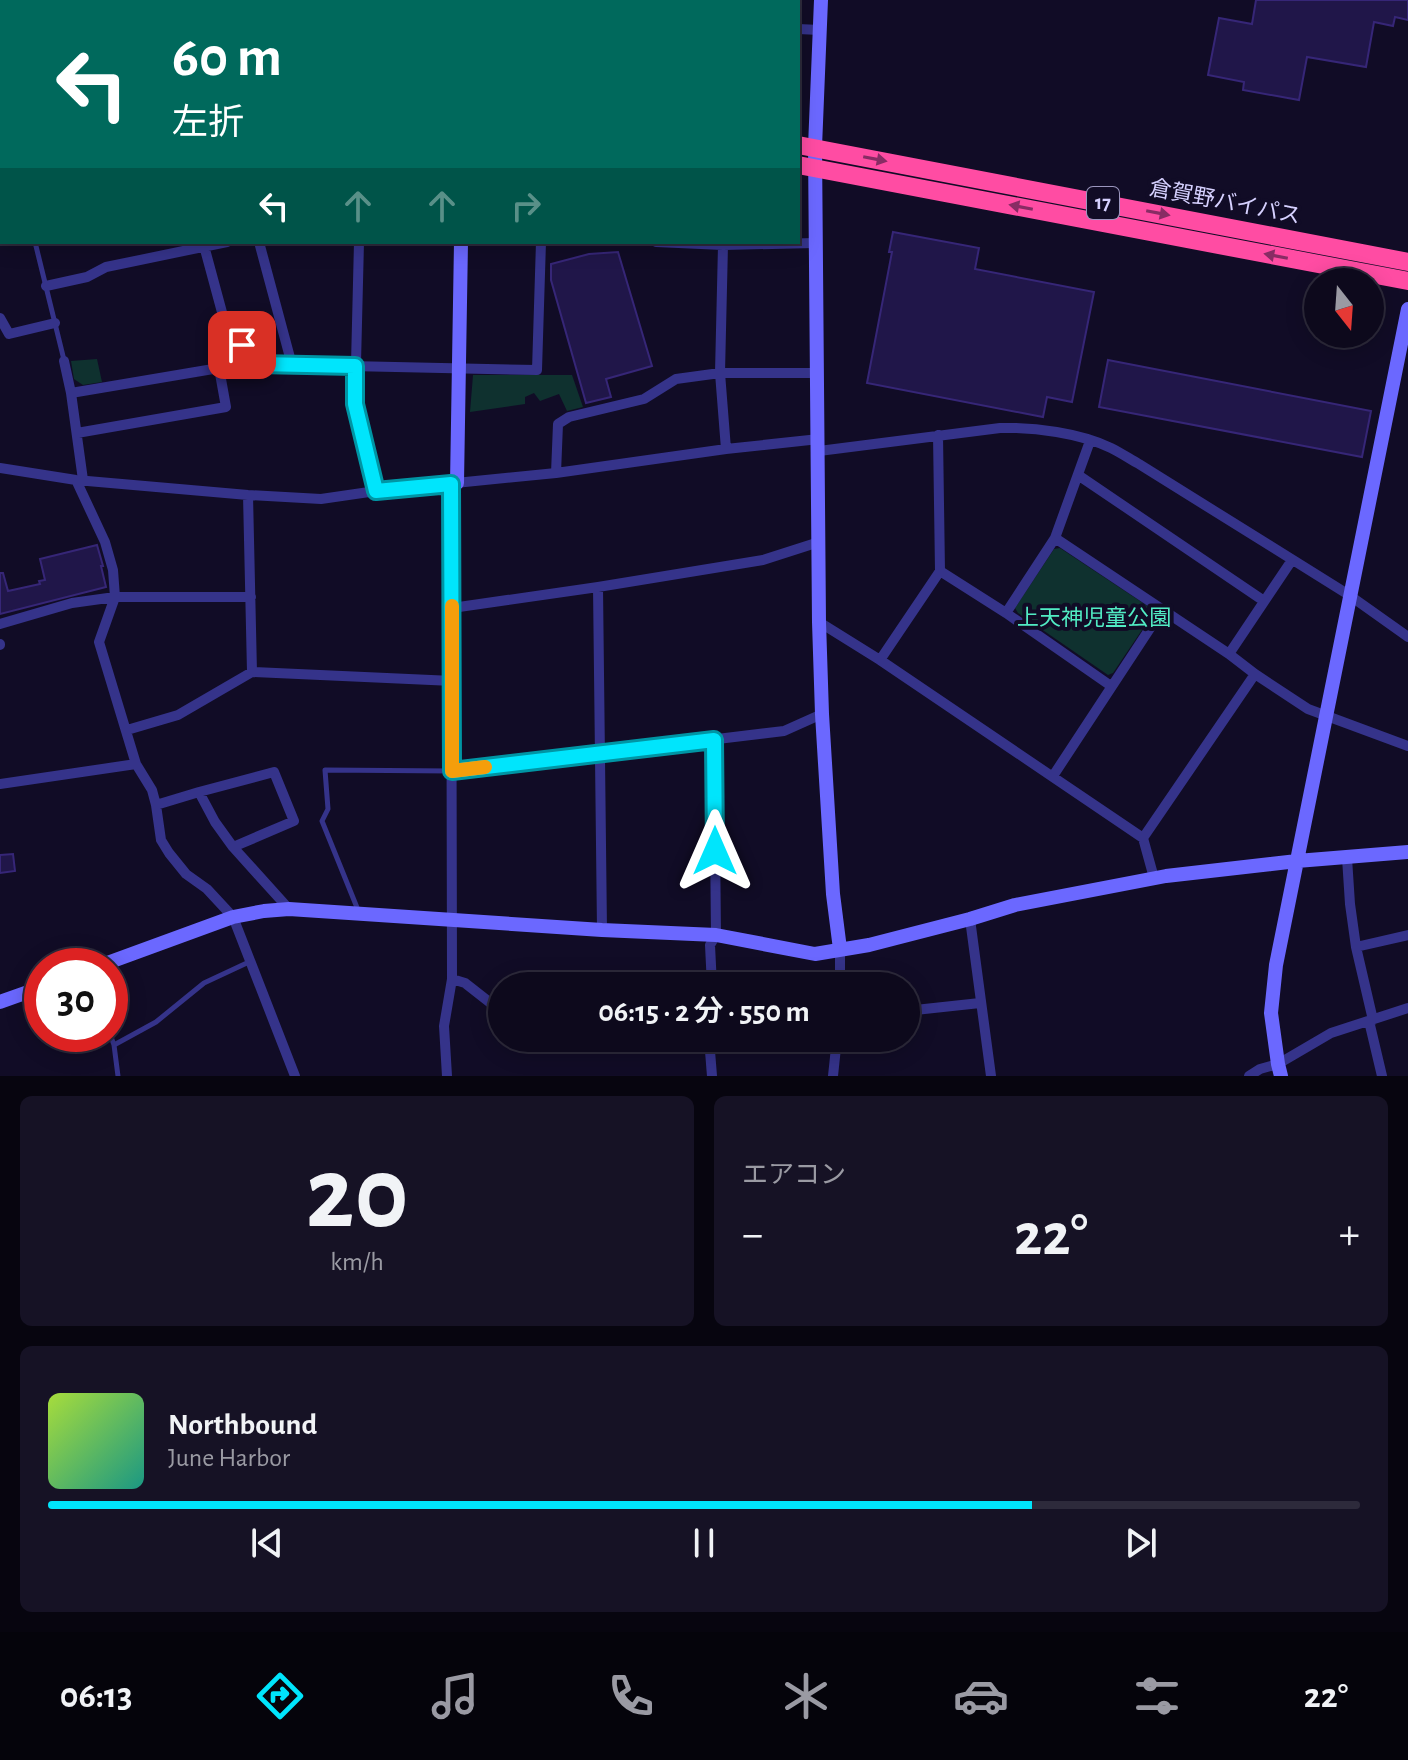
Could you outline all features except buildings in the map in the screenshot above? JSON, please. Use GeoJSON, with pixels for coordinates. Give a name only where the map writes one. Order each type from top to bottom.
{"type":"FeatureCollection","features":[{"type":"Feature","properties":{"kind":"highway","name":"倉賀野バイパス"},"geometry":{"type":"LineString","coordinates":[[807,146],[1408,262]]}},
{"type":"Feature","properties":{"kind":"highway","name":"倉賀野バイパス"},"geometry":{"type":"LineString","coordinates":[[807,167],[1408,281]]}},
{"type":"Feature","properties":{"kind":"street"},"geometry":{"type":"LineString","coordinates":[[821,0],[807,167],[815,243],[822,714],[840,972]]}},
{"type":"Feature","properties":{"kind":"street"},"geometry":{"type":"LineString","coordinates":[[800,29],[820,30]]}},
{"type":"Feature","properties":{"kind":"street"},"geometry":{"type":"LineString","coordinates":[[800,243],[815,243]]}},
{"type":"Feature","properties":{"kind":"street"},"geometry":{"type":"LineString","coordinates":[[46,286],[87,277],[106,267],[204,244],[226,327],[258,364],[537,370],[541,244]]}},
{"type":"Feature","properties":{"kind":"street"},"geometry":{"type":"LineString","coordinates":[[260,244],[292,365]]}},
{"type":"Feature","properties":{"kind":"street"},"geometry":{"type":"LineString","coordinates":[[359,244],[355,404],[376,491]]}},
{"type":"Feature","properties":{"kind":"street"},"geometry":{"type":"LineString","coordinates":[[447,1076],[444,1026],[452,979],[452,608],[461,244]]}},
{"type":"Feature","properties":{"kind":"street"},"geometry":{"type":"LineString","coordinates":[[701,244],[769,244]]}},
{"type":"Feature","properties":{"kind":"street"},"geometry":{"type":"LineString","coordinates":[[723,245],[720,373],[726,449]]}},
{"type":"Feature","properties":{"kind":"street"},"geometry":{"type":"LineString","coordinates":[[1280,1070],[1271,1013],[1276,965],[1408,309]]}},
{"type":"Feature","properties":{"kind":"street"},"geometry":{"type":"LineString","coordinates":[[0,318],[9,334],[55,323]]}},
{"type":"Feature","properties":{"kind":"street"},"geometry":{"type":"LineString","coordinates":[[64,361],[77,433],[79,480],[105,542],[113,570],[115,597],[99,642],[136,764],[152,790],[161,840],[169,853],[186,874],[207,889],[233,917],[295,1076]]}},
{"type":"Feature","properties":{"kind":"street"},"geometry":{"type":"LineString","coordinates":[[71,393],[219,368],[226,407],[77,433]]}},
{"type":"Feature","properties":{"kind":"street"},"geometry":{"type":"LineString","coordinates":[[556,473],[558,424],[569,417],[644,399],[676,379],[720,373],[817,373]]}},
{"type":"Feature","properties":{"kind":"street"},"geometry":{"type":"LineString","coordinates":[[0,468],[79,480],[321,499],[556,473],[726,449],[819,445],[1023,427],[1109,447],[1349,595],[1408,637]]}},
{"type":"Feature","properties":{"kind":"street"},"geometry":{"type":"LineString","coordinates":[[880,660],[940,571],[938,435]]}},
{"type":"Feature","properties":{"kind":"street"},"geometry":{"type":"LineString","coordinates":[[1006,613],[1055,538],[1090,441]]}},
{"type":"Feature","properties":{"kind":"street"},"geometry":{"type":"LineString","coordinates":[[1078,475],[1264,601]]}},
{"type":"Feature","properties":{"kind":"street"},"geometry":{"type":"LineString","coordinates":[[248,495],[252,672]]}},
{"type":"Feature","properties":{"kind":"street"},"geometry":{"type":"LineString","coordinates":[[1055,538],[1308,709],[1408,746]]}},
{"type":"Feature","properties":{"kind":"street"},"geometry":{"type":"LineString","coordinates":[[452,608],[763,560],[819,542]]}},
{"type":"Feature","properties":{"kind":"street"},"geometry":{"type":"LineString","coordinates":[[1229,654],[1292,560]]}},
{"type":"Feature","properties":{"kind":"street"},"geometry":{"type":"LineString","coordinates":[[940,571],[1111,686]]}},
{"type":"Feature","properties":{"kind":"street"},"geometry":{"type":"LineString","coordinates":[[598,587],[602,930]]}},
{"type":"Feature","properties":{"kind":"street"},"geometry":{"type":"LineString","coordinates":[[0,624],[72,603],[115,597],[251,597]]}},
{"type":"Feature","properties":{"kind":"street"},"geometry":{"type":"LineString","coordinates":[[1053,776],[1162,610]]}},
{"type":"Feature","properties":{"kind":"street"},"geometry":{"type":"LineString","coordinates":[[819,622],[1143,838],[1154,878]]}},
{"type":"Feature","properties":{"kind":"street"},"geometry":{"type":"LineString","coordinates":[[127,730],[178,715],[252,672],[453,681]]}},
{"type":"Feature","properties":{"kind":"street"},"geometry":{"type":"LineString","coordinates":[[1143,838],[1255,674]]}},
{"type":"Feature","properties":{"kind":"street"},"geometry":{"type":"LineString","coordinates":[[452,771],[784,731],[822,714]]}},
{"type":"Feature","properties":{"kind":"street"},"geometry":{"type":"LineString","coordinates":[[711,972],[710,945],[716,935],[714,740]]}},
{"type":"Feature","properties":{"kind":"street"},"geometry":{"type":"LineString","coordinates":[[0,784],[136,764]]}},
{"type":"Feature","properties":{"kind":"street"},"geometry":{"type":"LineString","coordinates":[[156,805],[274,772],[294,821],[233,847]]}},
{"type":"Feature","properties":{"kind":"street"},"geometry":{"type":"LineString","coordinates":[[199,792],[233,847],[289,909]]}},
{"type":"Feature","properties":{"kind":"street"},"geometry":{"type":"LineString","coordinates":[[128,955],[233,917],[289,909],[716,935],[815,954],[869,945],[1015,905],[1154,878],[1408,852]]}},
{"type":"Feature","properties":{"kind":"street"},"geometry":{"type":"LineString","coordinates":[[1347,858],[1356,947],[1382,1076]]}},
{"type":"Feature","properties":{"kind":"street"},"geometry":{"type":"LineString","coordinates":[[970,919],[991,1076]]}},
{"type":"Feature","properties":{"kind":"street"},"geometry":{"type":"LineString","coordinates":[[1356,947],[1408,935]]}},
{"type":"Feature","properties":{"kind":"street"},"geometry":{"type":"LineString","coordinates":[[452,979],[465,983],[488,1001]]}},
{"type":"Feature","properties":{"kind":"street"},"geometry":{"type":"LineString","coordinates":[[0,1002],[24,993]]}},
{"type":"Feature","properties":{"kind":"street"},"geometry":{"type":"LineString","coordinates":[[920,1009],[980,1003]]}},
{"type":"Feature","properties":{"kind":"street"},"geometry":{"type":"LineString","coordinates":[[1249,1076],[1260,1069],[1280,1070],[1331,1033],[1408,1008]]}},
{"type":"Feature","properties":{"kind":"street"},"geometry":{"type":"LineString","coordinates":[[710,1052],[712,1076]]}},
{"type":"Feature","properties":{"kind":"street"},"geometry":{"type":"LineString","coordinates":[[833,1076],[836,1052]]}},
{"type":"Feature","properties":{"kind":"lane"},"geometry":{"type":"LineString","coordinates":[[36,244],[64,361]]}},
{"type":"Feature","properties":{"kind":"lane"},"geometry":{"type":"LineString","coordinates":[[359,913],[322,821],[328,809],[325,770],[452,771]]}},
{"type":"Feature","properties":{"kind":"lane"},"geometry":{"type":"LineString","coordinates":[[128,1037],[156,1022],[204,983],[250,961]]}},
{"type":"Feature","properties":{"kind":"lane"},"geometry":{"type":"LineString","coordinates":[[115,1052],[118,1076]]}},
{"type":"Feature","properties":{"kind":"green space"},"geometry":{"type":"Polygon","coordinates":[[[97,359],[102,382],[83,385],[74,379],[71,361],[97,359]]]}},
{"type":"Feature","properties":{"kind":"green space"},"geometry":{"type":"Polygon","coordinates":[[[473,375],[572,375],[583,407],[567,411],[559,394],[540,401],[534,393],[525,397],[525,404],[470,412],[473,375]]]}},
{"type":"Feature","properties":{"kind":"green space","name":"上天神児童公園"},"geometry":{"type":"Polygon","coordinates":[[[1060,548],[1152,609],[1152,615],[1113,673],[1108,675],[1015,608],[1054,549],[1060,548]]]}},
{"type":"Feature","properties":{"kind":"slow traffic"},"geometry":{"type":"LineString","coordinates":[[452,606],[452,771],[485,767]]}},
{"type":"Feature","properties":{"kind":"route"},"geometry":{"type":"LineString","coordinates":[[242,345],[258,364],[355,366],[355,404],[376,491],[451,484],[452,771],[714,740],[715,851]]}}]}
